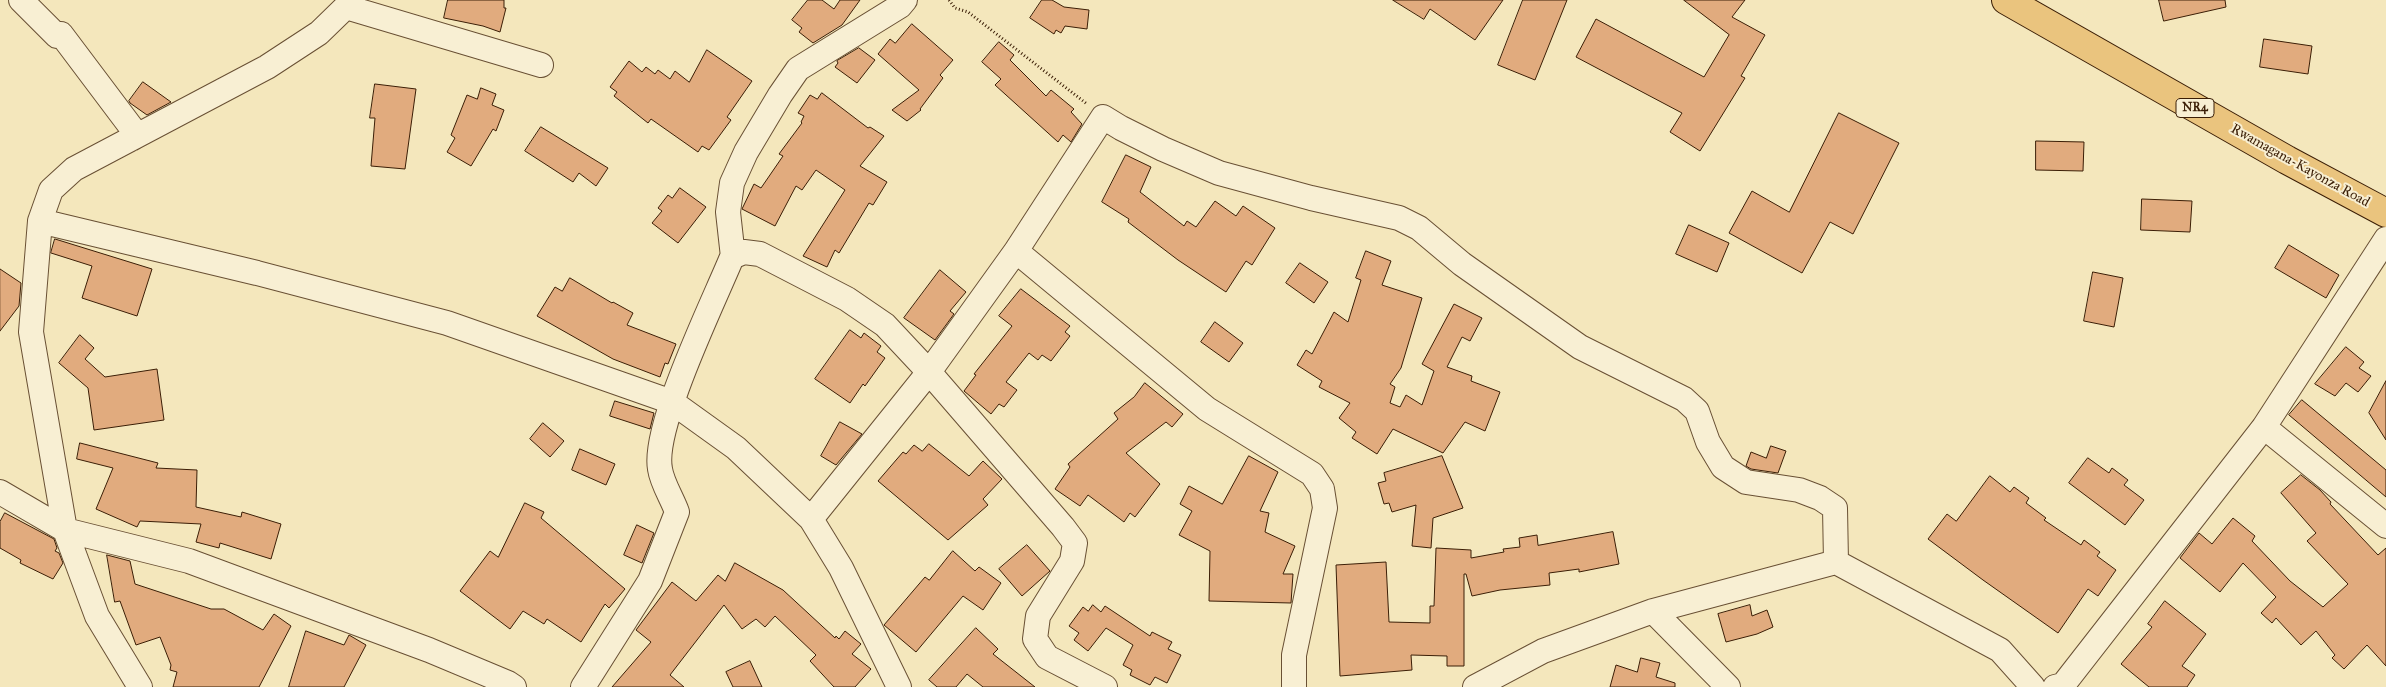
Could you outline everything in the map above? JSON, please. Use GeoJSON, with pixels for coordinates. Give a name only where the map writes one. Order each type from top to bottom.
{"type":"FeatureCollection","features":[{"type":"Feature","properties":{"kind":"highway","name":"Rwamagana-Kayonza Road"},"geometry":{"type":"LineString","coordinates":[[2006,0],[2287,160],[2386,213]]}},
{"type":"Feature","properties":{"kind":"street"},"geometry":{"type":"LineString","coordinates":[[20,0],[57,36],[60,34],[136,135],[133,138]]}},
{"type":"Feature","properties":{"kind":"street"},"geometry":{"type":"LineString","coordinates":[[583,687],[650,581],[677,512],[660,469],[661,442],[672,402],[733,256],[728,212],[732,183],[746,152],[798,69],[900,6],[905,0]]}},
{"type":"Feature","properties":{"kind":"street"},"geometry":{"type":"LineString","coordinates":[[140,687],[97,616],[65,530],[31,332],[40,221],[51,190],[74,169],[268,67],[319,33],[350,4],[540,65]]}},
{"type":"Feature","properties":{"kind":"street"},"geometry":{"type":"LineString","coordinates":[[811,519],[929,372],[1016,251],[1103,117],[1162,149],[1219,173],[1310,198],[1399,218],[1419,228],[1462,264],[1580,347],[1684,399],[1697,411],[1708,442],[1723,467],[1746,482],[1800,490],[1820,498],[1835,508],[1836,562]]}},
{"type":"Feature","properties":{"kind":"street"},"geometry":{"type":"LineString","coordinates":[[40,221],[257,273],[447,323],[672,402],[736,448],[811,519],[841,568],[899,687]]}},
{"type":"Feature","properties":{"kind":"street"},"geometry":{"type":"LineString","coordinates":[[2055,687],[2063,686],[2264,426],[2386,239]]}},
{"type":"Feature","properties":{"kind":"street"},"geometry":{"type":"LineString","coordinates":[[1016,251],[1176,386],[1207,409],[1297,463],[1312,474],[1322,489],[1325,508],[1294,655],[1294,687]]}},
{"type":"Feature","properties":{"kind":"street"},"geometry":{"type":"LineString","coordinates":[[733,256],[744,252],[760,254],[846,299],[885,325],[929,372],[1063,527],[1074,543],[1072,561],[1038,616],[1035,639],[1048,656],[1105,687]]}},
{"type":"Feature","properties":{"kind":"street"},"geometry":{"type":"LineString","coordinates":[[2264,426],[2386,526]]}},
{"type":"Feature","properties":{"kind":"street"},"geometry":{"type":"LineString","coordinates":[[0,492],[65,530],[189,561],[429,650],[508,682],[514,687]]}},
{"type":"Feature","properties":{"kind":"street"},"geometry":{"type":"LineString","coordinates":[[1475,687],[1543,652],[1652,611],[1836,562],[2000,650],[2033,687]]}},
{"type":"Feature","properties":{"kind":"street"},"geometry":{"type":"LineString","coordinates":[[1652,611],[1728,687]]}},
{"type":"Feature","properties":{"kind":"path"},"geometry":{"type":"LineString","coordinates":[[949,0],[955,8],[968,12],[1103,117]]}},
{"type":"Feature","properties":{"kind":"building"},"geometry":{"type":"Polygon","coordinates":[[[448,0],[504,0],[504,8],[506,8],[500,32],[483,26],[444,18],[448,0]]]}},
{"type":"Feature","properties":{"kind":"building"},"geometry":{"type":"Polygon","coordinates":[[[808,0],[822,0],[834,9],[840,0],[860,0],[842,25],[813,43],[799,32],[802,28],[792,20],[808,0]]]}},
{"type":"Feature","properties":{"kind":"building"},"geometry":{"type":"Polygon","coordinates":[[[1042,0],[1052,0],[1064,7],[1089,10],[1087,29],[1065,26],[1061,33],[1056,30],[1054,34],[1030,18],[1042,0]]]}},
{"type":"Feature","properties":{"kind":"building"},"geometry":{"type":"Polygon","coordinates":[[[1393,0],[1503,0],[1475,40],[1430,9],[1424,19],[1393,0]]]}},
{"type":"Feature","properties":{"kind":"building"},"geometry":{"type":"Polygon","coordinates":[[[1523,0],[1567,0],[1535,80],[1498,65],[1523,0]]]}},
{"type":"Feature","properties":{"kind":"building"},"geometry":{"type":"Polygon","coordinates":[[[1684,0],[1745,0],[1732,17],[1765,35],[1741,76],[1745,78],[1700,151],[1670,132],[1682,113],[1576,57],[1596,19],[1704,77],[1729,35],[1684,0]]]}},
{"type":"Feature","properties":{"kind":"building"},"geometry":{"type":"Polygon","coordinates":[[[2159,0],[2225,0],[2226,7],[2164,21],[2159,0]]]}},
{"type":"Feature","properties":{"kind":"building"},"geometry":{"type":"Polygon","coordinates":[[[912,24],[953,60],[940,75],[943,78],[921,110],[907,121],[892,110],[919,90],[878,54],[890,39],[895,43],[912,24]]]}},
{"type":"Feature","properties":{"kind":"building"},"geometry":{"type":"Polygon","coordinates":[[[2264,39],[2312,46],[2308,74],[2260,67],[2264,39]]]}},
{"type":"Feature","properties":{"kind":"building"},"geometry":{"type":"Polygon","coordinates":[[[999,42],[1014,55],[1010,60],[1046,96],[1051,90],[1074,109],[1071,112],[1082,124],[1071,142],[1063,135],[1058,142],[995,85],[1001,79],[982,62],[999,42]]]}},
{"type":"Feature","properties":{"kind":"building"},"geometry":{"type":"Polygon","coordinates":[[[859,48],[875,60],[857,83],[835,67],[838,63],[837,61],[859,48]]]}},
{"type":"Feature","properties":{"kind":"building"},"geometry":{"type":"Polygon","coordinates":[[[707,50],[752,81],[727,117],[731,120],[709,150],[702,146],[698,152],[651,119],[648,123],[614,96],[617,92],[610,87],[629,61],[642,72],[646,67],[655,74],[658,70],[670,79],[675,71],[689,82],[707,50]]]}},
{"type":"Feature","properties":{"kind":"building"},"geometry":{"type":"Polygon","coordinates":[[[143,82],[171,102],[147,115],[130,103],[129,101],[143,82]]]}},
{"type":"Feature","properties":{"kind":"building"},"geometry":{"type":"Polygon","coordinates":[[[375,84],[416,89],[405,169],[371,166],[375,118],[370,118],[375,84]]]}},
{"type":"Feature","properties":{"kind":"building"},"geometry":{"type":"Polygon","coordinates":[[[481,88],[496,94],[492,105],[504,110],[496,131],[493,129],[471,166],[447,152],[455,138],[451,135],[467,95],[477,99],[481,88]]]}},
{"type":"Feature","properties":{"kind":"building"},"geometry":{"type":"Polygon","coordinates":[[[822,93],[868,128],[870,127],[884,136],[860,166],[887,182],[873,205],[869,203],[839,253],[835,250],[827,267],[803,256],[845,190],[816,170],[802,190],[796,186],[775,226],[742,209],[754,184],[761,188],[783,156],[779,154],[802,123],[804,116],[798,113],[810,95],[817,99],[822,93]]]}},
{"type":"Feature","properties":{"kind":"building"},"geometry":{"type":"Polygon","coordinates":[[[1839,113],[1899,143],[1853,234],[1830,222],[1802,273],[1729,233],[1752,191],[1789,212],[1839,113]]]}},
{"type":"Feature","properties":{"kind":"building"},"geometry":{"type":"Polygon","coordinates":[[[541,127],[608,168],[596,186],[579,173],[573,182],[525,151],[541,127]]]}},
{"type":"Feature","properties":{"kind":"building"},"geometry":{"type":"Polygon","coordinates":[[[2036,141],[2084,142],[2083,171],[2036,170],[2036,141]]]}},
{"type":"Feature","properties":{"kind":"building"},"geometry":{"type":"Polygon","coordinates":[[[1126,155],[1151,167],[1140,192],[1184,226],[1187,221],[1196,227],[1215,201],[1236,216],[1243,206],[1275,228],[1252,265],[1246,261],[1226,292],[1178,260],[1128,222],[1129,219],[1102,202],[1126,155]]]}},
{"type":"Feature","properties":{"kind":"building"},"geometry":{"type":"Polygon","coordinates":[[[680,188],[706,207],[678,243],[652,223],[662,211],[658,208],[668,195],[672,198],[680,188]]]}},
{"type":"Feature","properties":{"kind":"building"},"geometry":{"type":"Polygon","coordinates":[[[2142,199],[2192,201],[2190,232],[2141,230],[2142,199]]]}},
{"type":"Feature","properties":{"kind":"building"},"geometry":{"type":"Polygon","coordinates":[[[1689,225],[1729,243],[1717,272],[1676,254],[1689,225]]]}},
{"type":"Feature","properties":{"kind":"building"},"geometry":{"type":"Polygon","coordinates":[[[55,239],[152,269],[137,316],[82,298],[92,266],[51,253],[55,239]]]}},
{"type":"Feature","properties":{"kind":"building"},"geometry":{"type":"Polygon","coordinates":[[[2289,245],[2339,275],[2326,298],[2275,268],[2289,245]]]}},
{"type":"Feature","properties":{"kind":"building"},"geometry":{"type":"Polygon","coordinates":[[[1366,251],[1391,261],[1382,285],[1422,298],[1401,368],[1390,384],[1395,387],[1390,403],[1400,407],[1406,395],[1422,405],[1434,371],[1422,364],[1454,304],[1482,318],[1470,341],[1462,337],[1447,367],[1472,376],[1471,381],[1500,392],[1485,431],[1465,422],[1443,453],[1393,429],[1377,454],[1352,438],[1356,432],[1339,418],[1350,403],[1319,387],[1322,381],[1297,365],[1306,350],[1312,354],[1334,312],[1348,322],[1361,280],[1356,278],[1366,251]]]}},
{"type":"Feature","properties":{"kind":"building"},"geometry":{"type":"Polygon","coordinates":[[[1300,263],[1328,282],[1314,303],[1286,283],[1300,263]]]}},
{"type":"Feature","properties":{"kind":"building"},"geometry":{"type":"Polygon","coordinates":[[[0,269],[21,283],[19,306],[0,331],[0,269]]]}},
{"type":"Feature","properties":{"kind":"building"},"geometry":{"type":"Polygon","coordinates":[[[940,270],[966,292],[950,311],[954,314],[935,340],[904,318],[940,270]]]}},
{"type":"Feature","properties":{"kind":"building"},"geometry":{"type":"Polygon","coordinates":[[[2093,272],[2123,278],[2114,327],[2084,321],[2093,272]]]}},
{"type":"Feature","properties":{"kind":"building"},"geometry":{"type":"Polygon","coordinates":[[[570,278],[633,313],[627,325],[676,344],[668,364],[665,363],[660,377],[613,359],[537,316],[555,287],[562,291],[570,278]]]}},
{"type":"Feature","properties":{"kind":"building"},"geometry":{"type":"Polygon","coordinates":[[[1021,289],[1070,326],[1065,332],[1070,336],[1051,361],[1042,355],[1038,360],[1029,353],[1006,382],[1017,390],[1004,407],[999,404],[991,414],[964,391],[976,375],[974,374],[1012,326],[999,316],[1021,289]]]}},
{"type":"Feature","properties":{"kind":"building"},"geometry":{"type":"Polygon","coordinates":[[[1215,322],[1243,343],[1229,362],[1201,342],[1215,322]]]}},
{"type":"Feature","properties":{"kind":"building"},"geometry":{"type":"Polygon","coordinates":[[[850,330],[861,338],[864,333],[881,346],[877,352],[885,358],[850,403],[815,379],[850,330]]]}},
{"type":"Feature","properties":{"kind":"building"},"geometry":{"type":"Polygon","coordinates":[[[80,335],[94,348],[85,359],[105,377],[157,369],[164,420],[94,430],[88,388],[59,363],[80,335]]]}},
{"type":"Feature","properties":{"kind":"building"},"geometry":{"type":"Polygon","coordinates":[[[2346,347],[2364,362],[2359,368],[2371,376],[2358,392],[2346,383],[2335,396],[2315,384],[2346,347]]]}},
{"type":"Feature","properties":{"kind":"building"},"geometry":{"type":"Polygon","coordinates":[[[2386,381],[2386,440],[2369,413],[2386,381]]]}},
{"type":"Feature","properties":{"kind":"building"},"geometry":{"type":"Polygon","coordinates":[[[1145,383],[1183,414],[1172,427],[1166,422],[1126,453],[1160,484],[1135,517],[1130,513],[1124,522],[1088,495],[1080,506],[1055,489],[1070,467],[1068,464],[1118,419],[1114,413],[1134,397],[1145,383]]]}},
{"type":"Feature","properties":{"kind":"building"},"geometry":{"type":"Polygon","coordinates":[[[2302,400],[2386,470],[2386,497],[2289,415],[2302,400]]]}},
{"type":"Feature","properties":{"kind":"building"},"geometry":{"type":"Polygon","coordinates":[[[615,401],[654,413],[650,429],[610,416],[615,401]]]}},
{"type":"Feature","properties":{"kind":"building"},"geometry":{"type":"Polygon","coordinates":[[[840,422],[862,434],[836,465],[821,456],[840,422]]]}},
{"type":"Feature","properties":{"kind":"building"},"geometry":{"type":"Polygon","coordinates":[[[543,423],[564,441],[550,457],[530,439],[543,423]]]}},
{"type":"Feature","properties":{"kind":"building"},"geometry":{"type":"Polygon","coordinates":[[[80,443],[158,463],[156,468],[197,470],[196,507],[241,517],[242,512],[281,524],[271,559],[220,543],[219,548],[196,542],[201,524],[140,521],[137,527],[96,509],[113,468],[77,459],[80,443]]]}},
{"type":"Feature","properties":{"kind":"building"},"geometry":{"type":"Polygon","coordinates":[[[929,444],[969,476],[983,461],[1002,479],[983,499],[988,505],[948,540],[878,481],[903,452],[906,454],[914,445],[922,451],[929,444]]]}},
{"type":"Feature","properties":{"kind":"building"},"geometry":{"type":"Polygon","coordinates":[[[1771,446],[1786,451],[1778,473],[1751,469],[1746,466],[1751,452],[1766,458],[1771,446]]]}},
{"type":"Feature","properties":{"kind":"building"},"geometry":{"type":"Polygon","coordinates":[[[580,449],[615,464],[606,485],[572,470],[580,449]]]}},
{"type":"Feature","properties":{"kind":"building"},"geometry":{"type":"Polygon","coordinates":[[[1249,456],[1278,472],[1260,511],[1269,513],[1265,532],[1295,546],[1283,574],[1293,574],[1291,603],[1209,601],[1210,551],[1179,535],[1192,511],[1180,504],[1189,486],[1222,504],[1249,456]]]}},
{"type":"Feature","properties":{"kind":"building"},"geometry":{"type":"Polygon","coordinates":[[[1442,456],[1463,508],[1433,518],[1431,548],[1412,546],[1416,505],[1392,512],[1389,503],[1384,504],[1378,483],[1386,481],[1384,473],[1442,456]]]}},
{"type":"Feature","properties":{"kind":"building"},"geometry":{"type":"Polygon","coordinates":[[[2088,458],[2109,473],[2112,468],[2128,480],[2124,485],[2144,500],[2125,525],[2069,483],[2088,458]]]}},
{"type":"Feature","properties":{"kind":"building"},"geometry":{"type":"Polygon","coordinates":[[[2301,475],[2320,490],[2331,502],[2330,504],[2378,555],[2386,548],[2386,666],[2367,645],[2344,669],[2332,658],[2335,655],[2316,631],[2301,645],[2276,618],[2272,623],[2261,613],[2276,597],[2243,563],[2220,592],[2180,558],[2199,533],[2212,544],[2233,518],[2255,536],[2252,541],[2290,581],[2323,607],[2348,584],[2307,541],[2316,533],[2281,493],[2301,475]]]}},
{"type":"Feature","properties":{"kind":"building"},"geometry":{"type":"Polygon","coordinates":[[[1990,476],[2010,492],[2014,487],[2029,498],[2026,503],[2046,518],[2044,520],[2081,545],[2084,540],[2100,552],[2097,556],[2116,570],[2098,596],[2088,589],[2058,633],[1928,539],[1947,514],[1956,521],[1990,476]]]}},
{"type":"Feature","properties":{"kind":"building"},"geometry":{"type":"Polygon","coordinates":[[[525,503],[544,512],[541,518],[625,589],[609,608],[605,604],[581,642],[547,619],[544,624],[523,611],[510,629],[460,591],[490,551],[498,557],[525,503]]]}},
{"type":"Feature","properties":{"kind":"building"},"geometry":{"type":"Polygon","coordinates":[[[5,513],[54,539],[57,548],[55,551],[59,553],[63,563],[53,579],[20,563],[21,560],[0,548],[0,522],[5,513]]]}},
{"type":"Feature","properties":{"kind":"building"},"geometry":{"type":"Polygon","coordinates":[[[637,525],[654,533],[642,563],[624,555],[637,525]]]}},
{"type":"Feature","properties":{"kind":"building"},"geometry":{"type":"Polygon","coordinates":[[[1613,532],[1619,564],[1579,572],[1579,569],[1549,573],[1550,585],[1500,590],[1472,596],[1466,574],[1464,574],[1464,666],[1447,666],[1447,656],[1411,655],[1412,670],[1340,676],[1336,565],[1386,562],[1389,622],[1430,623],[1430,606],[1434,606],[1436,548],[1471,550],[1471,558],[1504,552],[1503,549],[1520,547],[1519,538],[1537,535],[1538,545],[1613,532]]]}},
{"type":"Feature","properties":{"kind":"building"},"geometry":{"type":"Polygon","coordinates":[[[1027,545],[1050,571],[1022,596],[999,569],[1027,545]]]}},
{"type":"Feature","properties":{"kind":"building"},"geometry":{"type":"Polygon","coordinates":[[[953,551],[975,571],[979,567],[1001,583],[983,610],[963,596],[916,652],[884,625],[925,577],[929,580],[953,551]]]}},
{"type":"Feature","properties":{"kind":"building"},"geometry":{"type":"Polygon","coordinates":[[[107,555],[130,561],[135,584],[211,609],[224,609],[263,630],[274,614],[291,626],[259,687],[173,687],[177,672],[170,670],[171,665],[160,637],[136,645],[120,601],[115,602],[107,555]]]}},
{"type":"Feature","properties":{"kind":"building"},"geometry":{"type":"Polygon","coordinates":[[[735,563],[783,590],[835,638],[836,636],[839,639],[845,631],[861,644],[852,654],[871,669],[855,687],[834,687],[810,661],[816,655],[775,616],[765,627],[756,619],[742,629],[724,605],[670,675],[684,687],[612,687],[651,642],[636,630],[672,582],[696,601],[718,575],[725,581],[735,563]]]}},
{"type":"Feature","properties":{"kind":"building"},"geometry":{"type":"Polygon","coordinates":[[[2165,601],[2206,634],[2182,666],[2195,675],[2187,687],[2149,687],[2121,664],[2152,627],[2148,624],[2165,601]]]}},
{"type":"Feature","properties":{"kind":"building"},"geometry":{"type":"Polygon","coordinates":[[[1093,605],[1101,612],[1105,606],[1150,636],[1152,632],[1172,642],[1168,649],[1181,655],[1167,683],[1155,677],[1150,685],[1130,675],[1132,670],[1123,665],[1133,645],[1106,628],[1088,651],[1074,640],[1079,633],[1069,626],[1083,607],[1088,611],[1093,605]]]}},
{"type":"Feature","properties":{"kind":"building"},"geometry":{"type":"Polygon","coordinates":[[[1750,605],[1752,616],[1767,610],[1773,627],[1757,634],[1726,642],[1718,614],[1750,605]]]}},
{"type":"Feature","properties":{"kind":"building"},"geometry":{"type":"Polygon","coordinates":[[[976,628],[998,649],[993,654],[1035,687],[983,687],[967,674],[956,687],[937,687],[929,680],[976,628]]]}},
{"type":"Feature","properties":{"kind":"building"},"geometry":{"type":"Polygon","coordinates":[[[306,631],[344,645],[349,635],[366,645],[344,687],[289,687],[306,631]]]}},
{"type":"Feature","properties":{"kind":"building"},"geometry":{"type":"Polygon","coordinates":[[[1641,658],[1660,663],[1656,677],[1675,683],[1675,687],[1610,687],[1616,665],[1637,672],[1641,658]]]}},
{"type":"Feature","properties":{"kind":"building"},"geometry":{"type":"Polygon","coordinates":[[[750,661],[762,687],[733,687],[726,672],[750,661]]]}}]}
